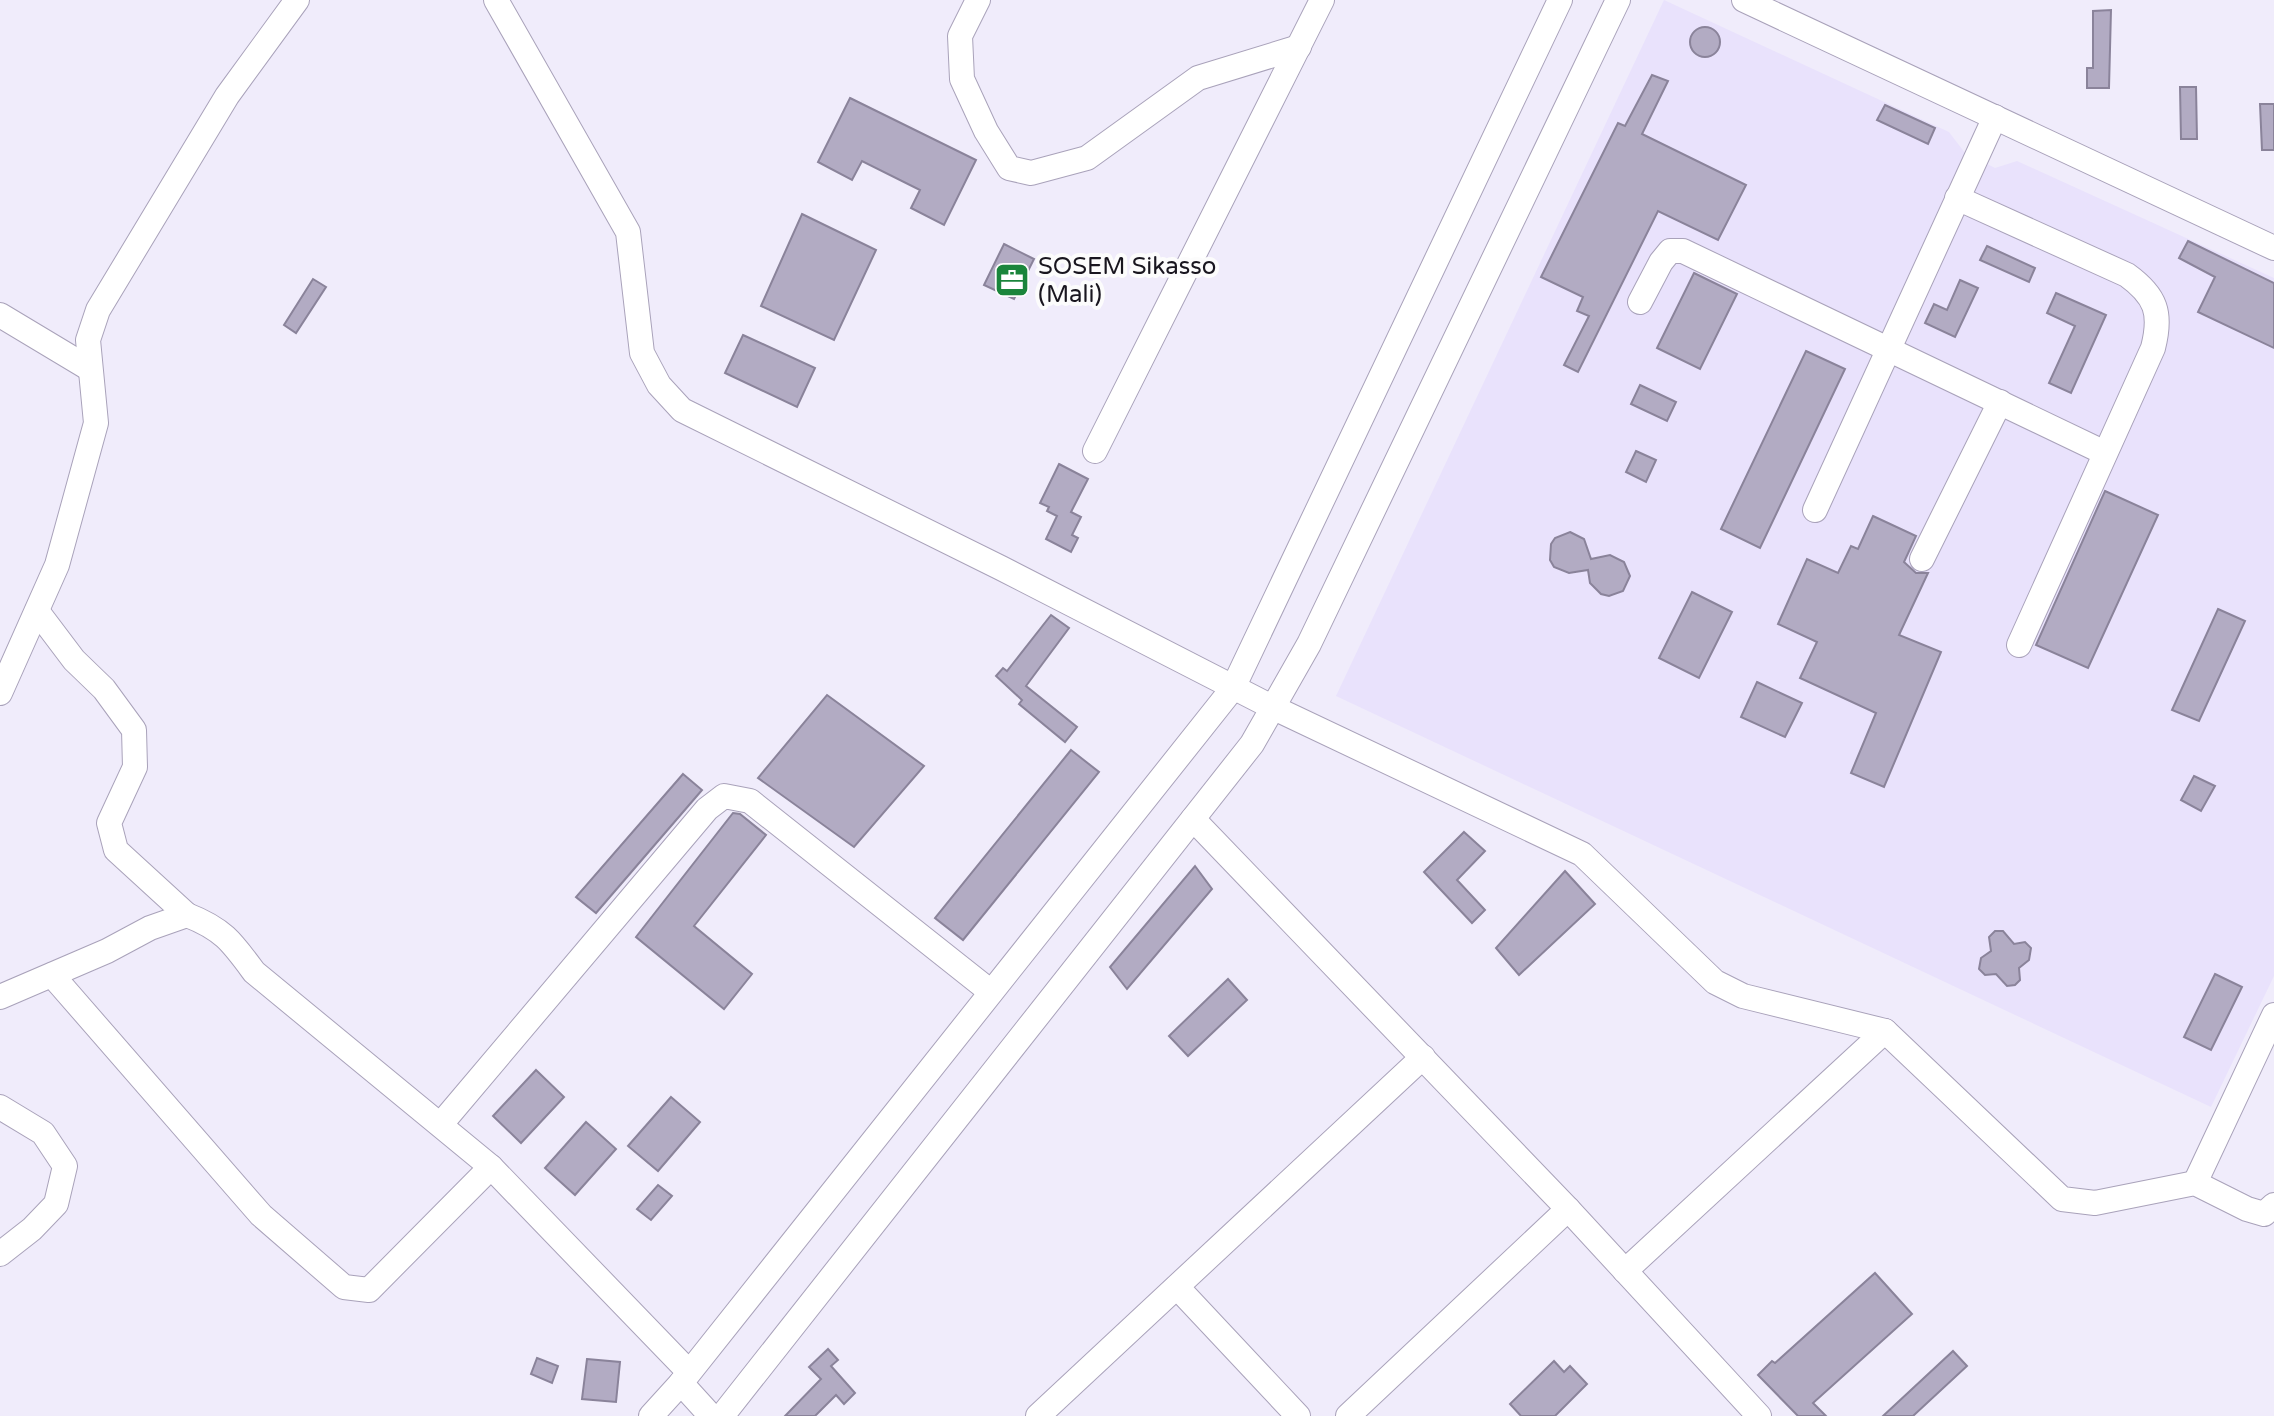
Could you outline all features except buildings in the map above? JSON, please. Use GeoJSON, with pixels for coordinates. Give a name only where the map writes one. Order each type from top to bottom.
{"type":"FeatureCollection","features":[{"type":"Feature","properties":{"kind":"street"},"geometry":{"type":"LineString","coordinates":[[0,693],[57,565],[96,423],[88,340],[98,310],[227,96],[297,0]]}},
{"type":"Feature","properties":{"kind":"street"},"geometry":{"type":"LineString","coordinates":[[496,0],[628,232],[642,353],[659,385],[682,410],[1001,568],[1233,688],[1582,854],[1715,982],[1743,996],[1885,1031],[2062,1199],[2095,1203],[2195,1183],[2247,1209],[2264,1214],[2274,1205]]}},
{"type":"Feature","properties":{"kind":"street"},"geometry":{"type":"LineString","coordinates":[[978,0],[960,36],[962,79],[986,131],[1009,168],[1031,173],[1087,158],[1198,78],[1299,47]]}},
{"type":"Feature","properties":{"kind":"street"},"geometry":{"type":"LineString","coordinates":[[1095,451],[1322,0]]}},
{"type":"Feature","properties":{"kind":"street"},"geometry":{"type":"LineString","coordinates":[[662,1412],[685,1378],[1233,688],[1560,0]]}},
{"type":"Feature","properties":{"kind":"street"},"geometry":{"type":"LineString","coordinates":[[722,1416],[1252,744],[1309,644],[1618,0]]}},
{"type":"Feature","properties":{"kind":"street"},"geometry":{"type":"LineString","coordinates":[[1744,0],[2274,248]]}},
{"type":"Feature","properties":{"kind":"street"},"geometry":{"type":"LineString","coordinates":[[1815,510],[1995,117]]}},
{"type":"Feature","properties":{"kind":"street"},"geometry":{"type":"LineString","coordinates":[[1957,198],[2127,275],[2145,288],[2155,306],[2158,327],[2153,348],[2019,645]]}},
{"type":"Feature","properties":{"kind":"street"},"geometry":{"type":"LineString","coordinates":[[1640,302],[1670,251],[1683,251],[2105,453]]}},
{"type":"Feature","properties":{"kind":"street"},"geometry":{"type":"LineString","coordinates":[[0,315],[90,369]]}},
{"type":"Feature","properties":{"kind":"street"},"geometry":{"type":"LineString","coordinates":[[1922,559],[2000,402]]}},
{"type":"Feature","properties":{"kind":"street"},"geometry":{"type":"LineString","coordinates":[[37,611],[74,660],[104,689],[134,730],[135,767],[109,823],[116,850],[187,915],[211,924],[233,942],[254,972],[491,1167],[685,1378],[711,1416]]}},
{"type":"Feature","properties":{"kind":"street"},"geometry":{"type":"LineString","coordinates":[[441,1124],[707,809],[724,796],[750,801],[991,992]]}},
{"type":"Feature","properties":{"kind":"street"},"geometry":{"type":"LineString","coordinates":[[1193,819],[1568,1209],[1759,1416]]}},
{"type":"Feature","properties":{"kind":"street"},"geometry":{"type":"LineString","coordinates":[[0,997],[107,951],[150,928],[187,915]]}},
{"type":"Feature","properties":{"kind":"street"},"geometry":{"type":"LineString","coordinates":[[52,975],[261,1215],[344,1287],[369,1290],[491,1167]]}},
{"type":"Feature","properties":{"kind":"street"},"geometry":{"type":"LineString","coordinates":[[2195,1183],[2274,1015]]}},
{"type":"Feature","properties":{"kind":"street"},"geometry":{"type":"LineString","coordinates":[[1625,1271],[1885,1031]]}},
{"type":"Feature","properties":{"kind":"street"},"geometry":{"type":"LineString","coordinates":[[1038,1416],[1423,1057]]}},
{"type":"Feature","properties":{"kind":"street"},"geometry":{"type":"LineString","coordinates":[[0,1107],[43,1133],[65,1166],[56,1204],[32,1229],[0,1254]]}},
{"type":"Feature","properties":{"kind":"street"},"geometry":{"type":"LineString","coordinates":[[1348,1416],[1568,1209]]}},
{"type":"Feature","properties":{"kind":"street"},"geometry":{"type":"LineString","coordinates":[[1177,1287],[1298,1416]]}},
{"type":"Feature","properties":{"kind":"shaded area"},"geometry":{"type":"Polygon","coordinates":[[[1664,0],[1949,132],[1965,153],[1995,168],[2017,161],[2274,278],[2274,976],[2211,1107],[1336,696],[1664,0]]]}},
{"type":"Feature","properties":{"kind":"place","name":"SOSEM Sikasso (Mali)"},"geometry":{"type":"Point","coordinates":[1012,280]}}]}
